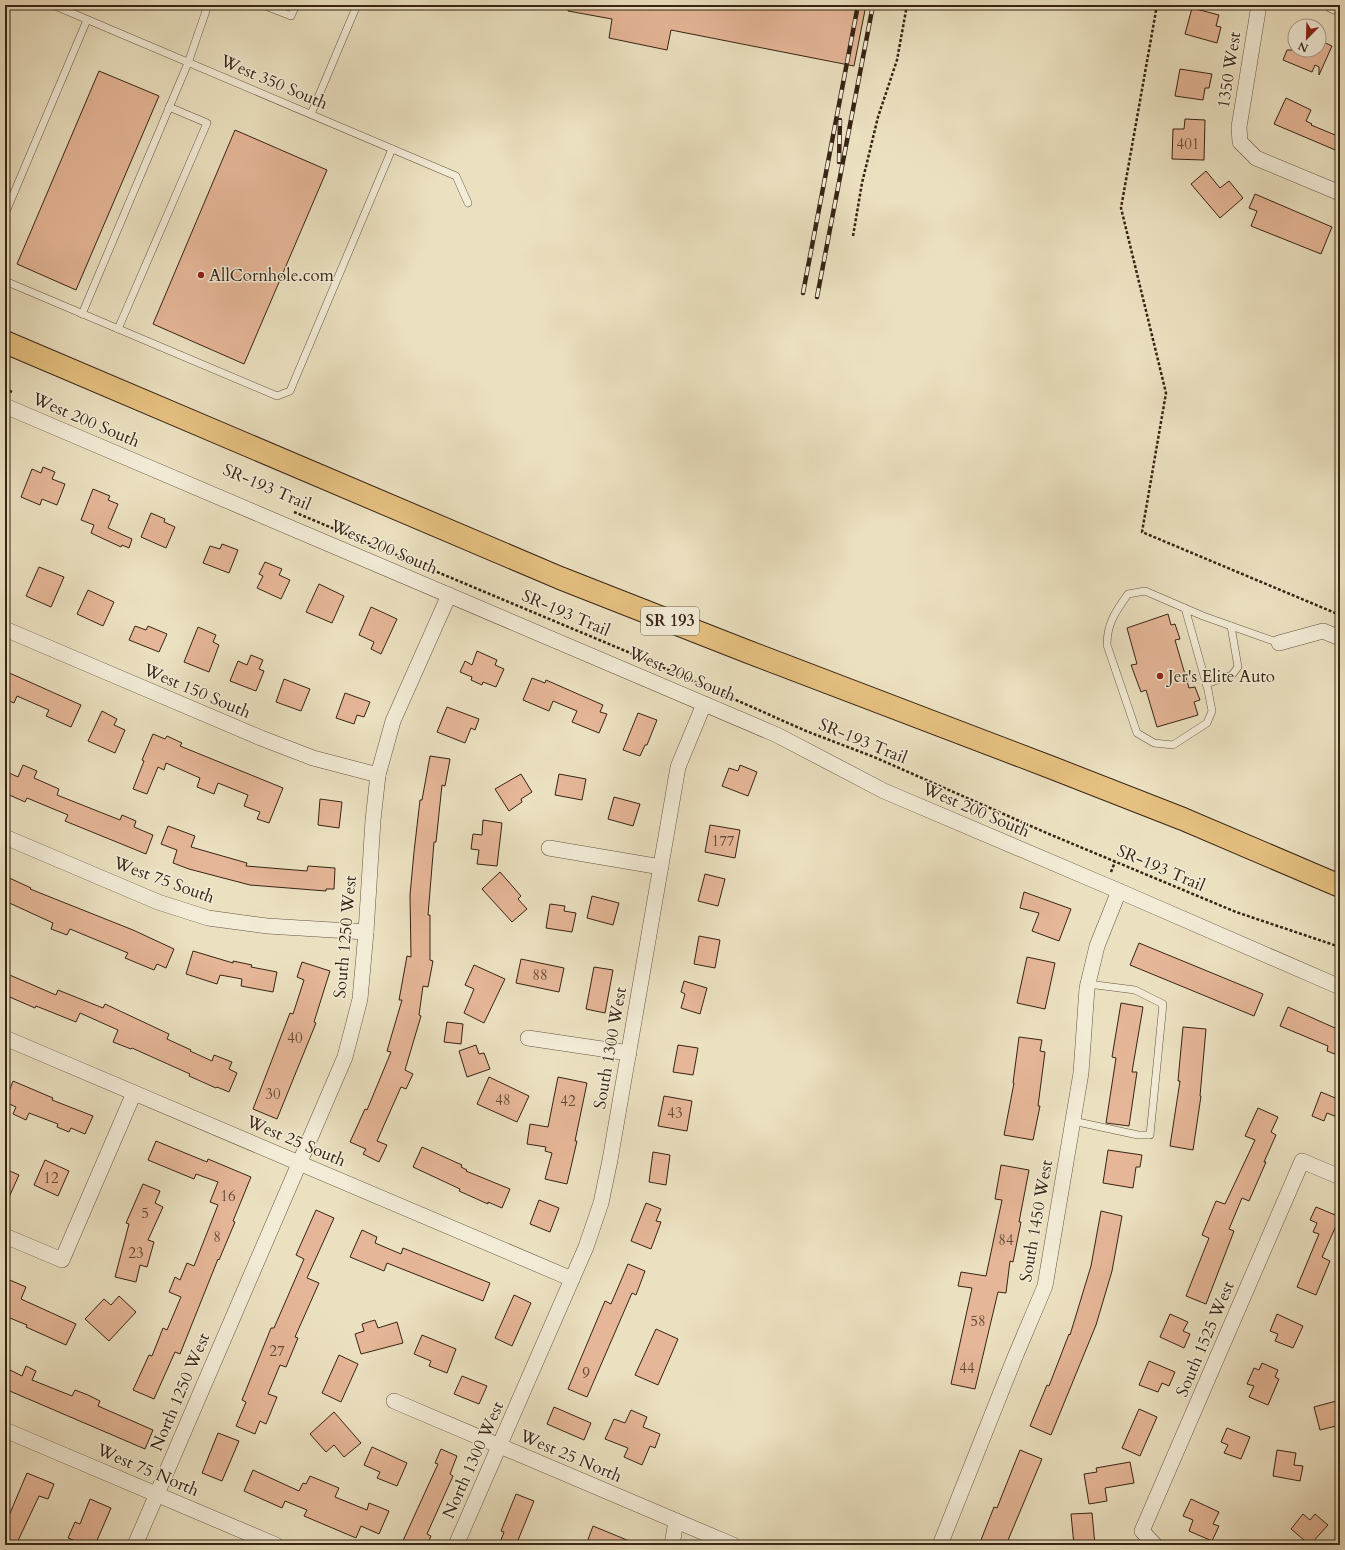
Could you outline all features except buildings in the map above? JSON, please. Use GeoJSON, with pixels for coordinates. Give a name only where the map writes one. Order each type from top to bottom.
{"type":"FeatureCollection","features":[{"type":"Feature","properties":{"kind":"main road","name":"SR 193"},"geometry":{"type":"LineString","coordinates":[[5,342],[560,578],[1183,819],[1340,886]]}},
{"type":"Feature","properties":{"kind":"street","name":"1350 West"},"geometry":{"type":"LineString","coordinates":[[1259,5],[1239,127],[1240,142],[1256,158],[1340,193]]}},
{"type":"Feature","properties":{"kind":"street"},"geometry":{"type":"LineString","coordinates":[[1332,5],[1340,8]]}},
{"type":"Feature","properties":{"kind":"street","name":"West 200 South"},"geometry":{"type":"LineString","coordinates":[[5,406],[777,735],[884,791],[1340,986]]}},
{"type":"Feature","properties":{"kind":"street","name":"South 1250 West"},"geometry":{"type":"LineString","coordinates":[[251,1275],[345,1057],[360,999],[373,820],[378,774],[393,722],[449,595]]}},
{"type":"Feature","properties":{"kind":"street","name":"West 150 South"},"geometry":{"type":"LineString","coordinates":[[5,629],[261,738],[313,758],[378,774]]}},
{"type":"Feature","properties":{"kind":"street"},"geometry":{"type":"LineString","coordinates":[[1280,643],[1323,631],[1340,638]]}},
{"type":"Feature","properties":{"kind":"street","name":"South 1300 West"},"geometry":{"type":"LineString","coordinates":[[524,1390],[586,1247],[601,1203],[610,1160],[678,767],[704,704]]}},
{"type":"Feature","properties":{"kind":"street","name":"West 75 South"},"geometry":{"type":"LineString","coordinates":[[5,837],[158,902],[208,918],[266,926],[366,932]]}},
{"type":"Feature","properties":{"kind":"street"},"geometry":{"type":"LineString","coordinates":[[549,848],[661,867]]}},
{"type":"Feature","properties":{"kind":"street","name":"South 1450 West"},"geometry":{"type":"LineString","coordinates":[[940,1545],[1012,1364],[1045,1286],[1081,1073],[1088,984],[1097,946],[1120,891]]}},
{"type":"Feature","properties":{"kind":"street","name":"West 25 South"},"geometry":{"type":"LineString","coordinates":[[5,1038],[572,1279]]}},
{"type":"Feature","properties":{"kind":"street"},"geometry":{"type":"LineString","coordinates":[[528,1038],[628,1054]]}},
{"type":"Feature","properties":{"kind":"street"},"geometry":{"type":"LineString","coordinates":[[5,1236],[62,1260],[134,1093]]}},
{"type":"Feature","properties":{"kind":"street","name":"South 1525 West"},"geometry":{"type":"LineString","coordinates":[[1155,1545],[1142,1531],[1302,1161],[1340,1176]]}},
{"type":"Feature","properties":{"kind":"street","name":"North 1250 West"},"geometry":{"type":"LineString","coordinates":[[135,1545],[251,1275]]}},
{"type":"Feature","properties":{"kind":"street","name":"North 1300 West"},"geometry":{"type":"LineString","coordinates":[[456,1545],[524,1390]]}},
{"type":"Feature","properties":{"kind":"street","name":"West 25 North"},"geometry":{"type":"LineString","coordinates":[[394,1401],[732,1545]]}},
{"type":"Feature","properties":{"kind":"street","name":"West 75 North"},"geometry":{"type":"LineString","coordinates":[[5,1430],[276,1545]]}},
{"type":"Feature","properties":{"kind":"street"},"geometry":{"type":"LineString","coordinates":[[672,1545],[676,1521]]}},
{"type":"Feature","properties":{"kind":"lane","name":"West 350 South"},"geometry":{"type":"LineString","coordinates":[[53,5],[456,176],[468,203]]}},
{"type":"Feature","properties":{"kind":"lane"},"geometry":{"type":"LineString","coordinates":[[82,314],[188,62],[208,5]]}},
{"type":"Feature","properties":{"kind":"lane"},"geometry":{"type":"LineString","coordinates":[[263,5],[291,16],[296,5]]}},
{"type":"Feature","properties":{"kind":"lane"},"geometry":{"type":"LineString","coordinates":[[311,114],[357,5]]}},
{"type":"Feature","properties":{"kind":"lane"},"geometry":{"type":"LineString","coordinates":[[5,214],[87,20]]}},
{"type":"Feature","properties":{"kind":"lane"},"geometry":{"type":"LineString","coordinates":[[118,329],[207,123],[169,108]]}},
{"type":"Feature","properties":{"kind":"lane"},"geometry":{"type":"LineString","coordinates":[[5,281],[277,396],[290,391],[392,149]]}},
{"type":"Feature","properties":{"kind":"lane"},"geometry":{"type":"LineString","coordinates":[[1185,608],[1212,711],[1207,723],[1173,745],[1154,743],[1137,733],[1107,644],[1107,633],[1113,616],[1128,594],[1145,591],[1231,626],[1280,643]]}},
{"type":"Feature","properties":{"kind":"lane"},"geometry":{"type":"LineString","coordinates":[[1206,684],[1232,675],[1238,667],[1231,626]]}},
{"type":"Feature","properties":{"kind":"lane"},"geometry":{"type":"LineString","coordinates":[[1073,1120],[1138,1135],[1150,1135],[1163,1004],[1135,990],[1088,984]]}},
{"type":"Feature","properties":{"kind":"path"},"geometry":{"type":"LineString","coordinates":[[853,236],[862,183],[878,117],[897,60],[907,5]]}},
{"type":"Feature","properties":{"kind":"path"},"geometry":{"type":"LineString","coordinates":[[1157,5],[1121,208],[1166,393],[1142,532],[1340,615]]}},
{"type":"Feature","properties":{"kind":"path"},"geometry":{"type":"LineString","coordinates":[[5,389],[12,392]]}},
{"type":"Feature","properties":{"kind":"path","name":"SR-193 Trail"},"geometry":{"type":"LineString","coordinates":[[291,510],[628,652],[806,731],[874,757],[1115,862],[1236,912],[1340,947]]}},
{"type":"Feature","properties":{"kind":"path"},"geometry":{"type":"LineString","coordinates":[[1110,874],[1115,862]]}},
{"type":"Feature","properties":{"kind":"railway"},"geometry":{"type":"LineString","coordinates":[[803,293],[858,5]]}},
{"type":"Feature","properties":{"kind":"railway"},"geometry":{"type":"LineString","coordinates":[[817,297],[873,5]]}},
{"type":"Feature","properties":{"kind":"railway"},"geometry":{"type":"LineString","coordinates":[[839,162],[840,120]]}},
{"type":"Feature","properties":{"kind":"place","name":"AllCornhole.com"},"geometry":{"type":"Point","coordinates":[201,275]}},
{"type":"Feature","properties":{"kind":"place","name":"Jer's Elite Auto"},"geometry":{"type":"Point","coordinates":[1160,676]}}]}
